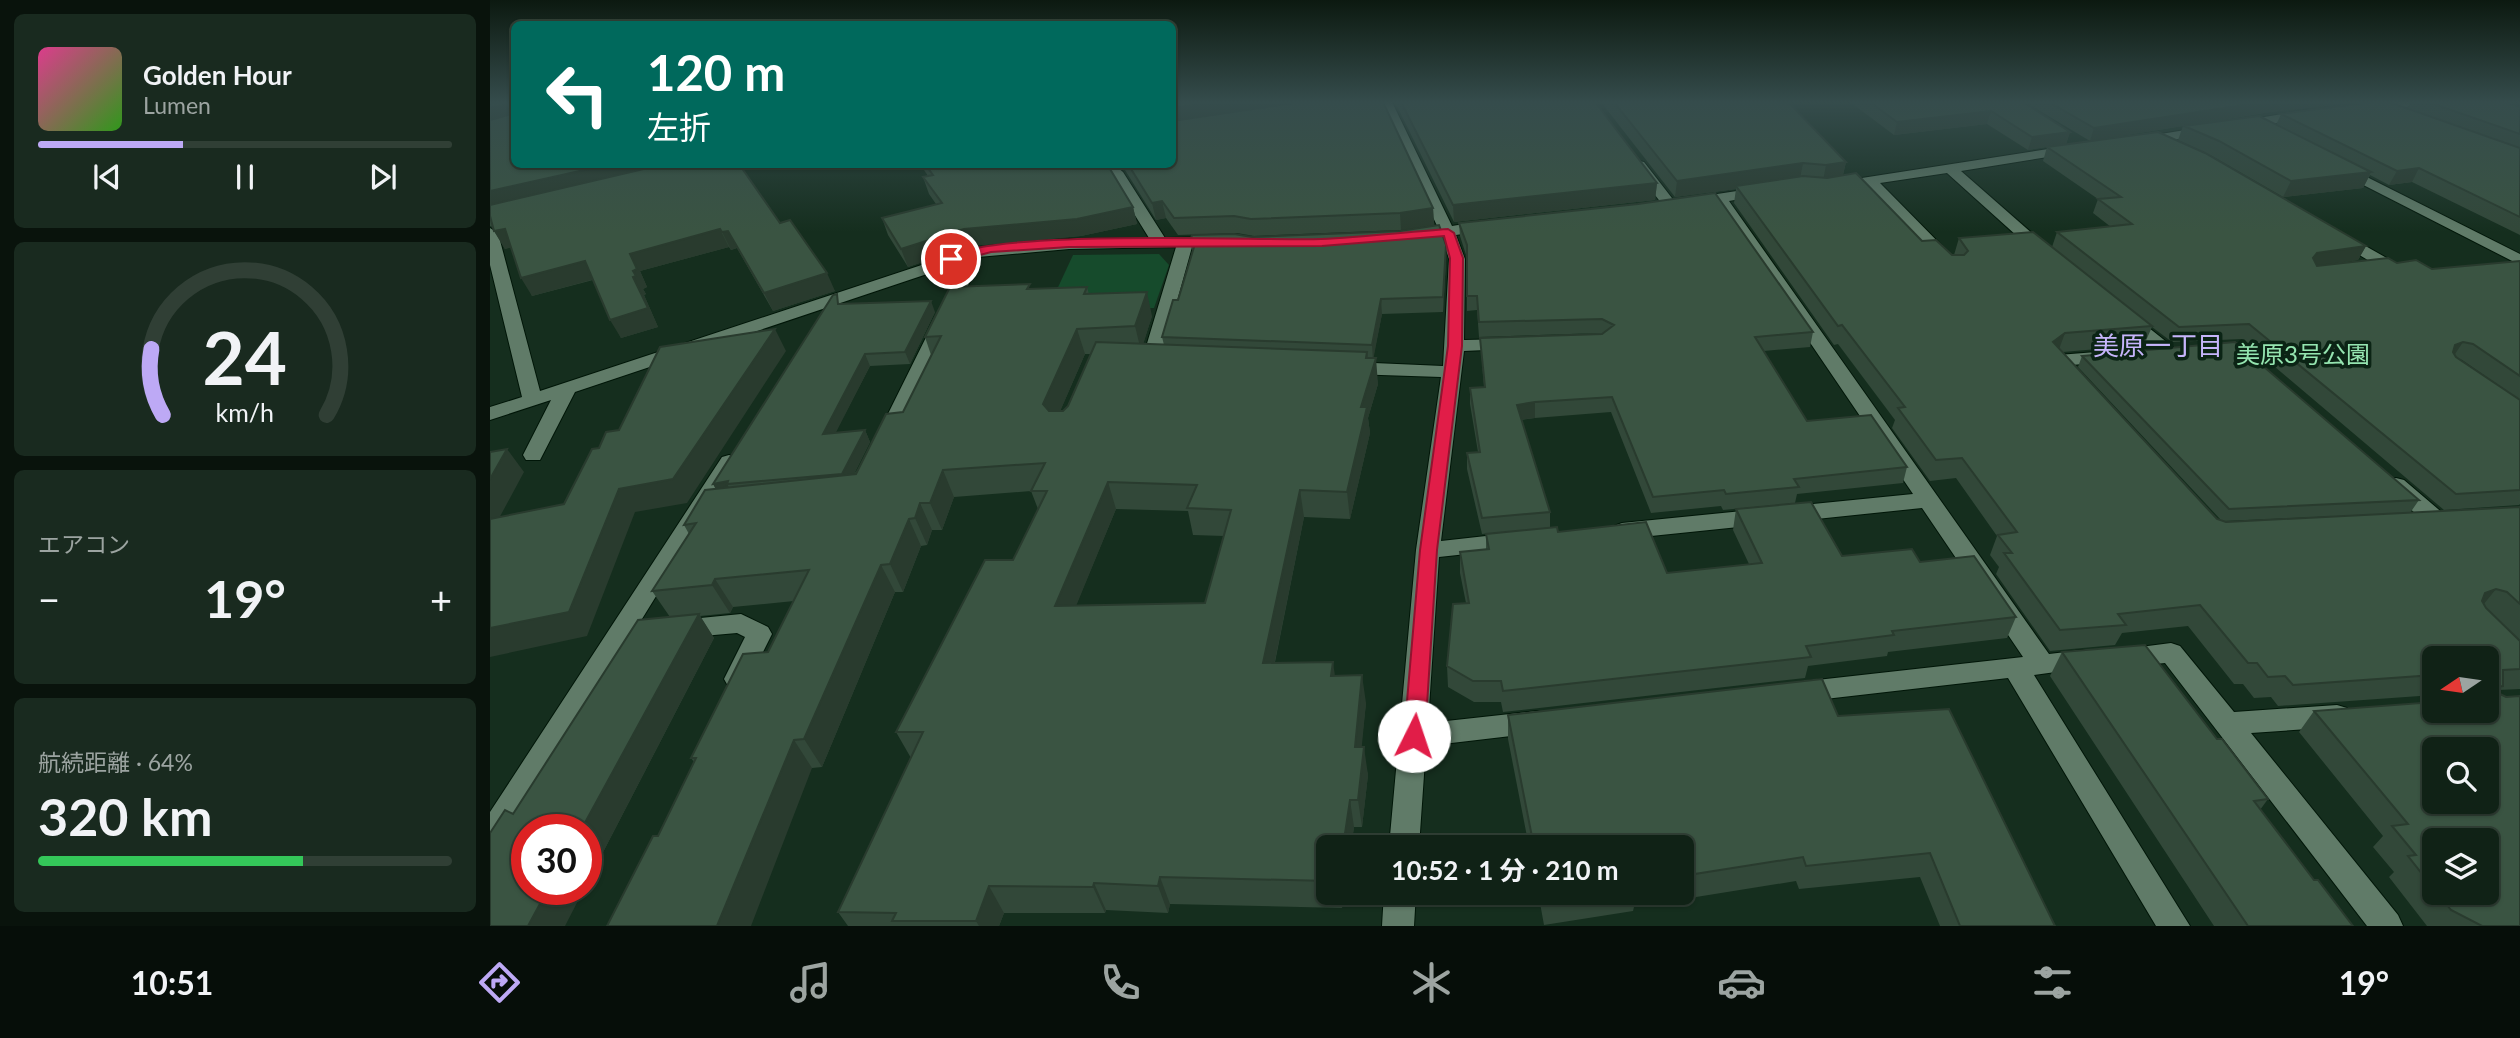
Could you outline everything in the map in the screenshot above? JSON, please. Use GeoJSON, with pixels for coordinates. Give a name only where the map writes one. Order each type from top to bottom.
{"type":"FeatureCollection","features":[{"type":"Feature","properties":{"kind":"street"},"geometry":{"type":"LineString","coordinates":[[1405,145],[1448,233],[1457,258],[1455,346],[1428,550],[1406,835]]}},
{"type":"Feature","properties":{"kind":"street"},"geometry":{"type":"LineString","coordinates":[[1823,188],[2084,147],[2081,145]]}},
{"type":"Feature","properties":{"kind":"street"},"geometry":{"type":"LineString","coordinates":[[2172,145],[2181,149]]}},
{"type":"Feature","properties":{"kind":"street"},"geometry":{"type":"LineString","coordinates":[[1628,150],[1670,205]]}},
{"type":"Feature","properties":{"kind":"street"},"geometry":{"type":"LineString","coordinates":[[2327,161],[2520,260]]}},
{"type":"Feature","properties":{"kind":"street"},"geometry":{"type":"LineString","coordinates":[[1109,168],[1118,175],[1160,243]]}},
{"type":"Feature","properties":{"kind":"street"},"geometry":{"type":"LineString","coordinates":[[1951,169],[2058,264]]}},
{"type":"Feature","properties":{"kind":"street"},"geometry":{"type":"LineString","coordinates":[[1870,181],[1954,267]]}},
{"type":"Feature","properties":{"kind":"street"},"geometry":{"type":"LineString","coordinates":[[1648,208],[1777,189]]}},
{"type":"Feature","properties":{"kind":"street"},"geometry":{"type":"LineString","coordinates":[[1720,199],[1928,500],[2028,665],[2174,926]]}},
{"type":"Feature","properties":{"kind":"street"},"geometry":{"type":"LineString","coordinates":[[1401,238],[1503,224]]}},
{"type":"Feature","properties":{"kind":"street"},"geometry":{"type":"LineString","coordinates":[[2320,225],[2386,264],[2351,269]]}},
{"type":"Feature","properties":{"kind":"street"},"geometry":{"type":"LineString","coordinates":[[490,233],[533,400]]}},
{"type":"Feature","properties":{"kind":"street"},"geometry":{"type":"LineString","coordinates":[[1150,360],[1186,242]]}},
{"type":"Feature","properties":{"kind":"street"},"geometry":{"type":"LineString","coordinates":[[490,414],[828,303],[951,259],[991,249],[1069,244],[1237,242]]}},
{"type":"Feature","properties":{"kind":"street"},"geometry":{"type":"LineString","coordinates":[[876,458],[965,275],[961,264],[951,259]]}},
{"type":"Feature","properties":{"kind":"street"},"geometry":{"type":"LineString","coordinates":[[808,335],[828,303]]}},
{"type":"Feature","properties":{"kind":"street"},"geometry":{"type":"LineString","coordinates":[[2113,307],[2167,351]]}},
{"type":"Feature","properties":{"kind":"street"},"geometry":{"type":"LineString","coordinates":[[1455,346],[1521,344]]}},
{"type":"Feature","properties":{"kind":"street"},"geometry":{"type":"LineString","coordinates":[[2086,391],[2058,361],[2194,349]]}},
{"type":"Feature","properties":{"kind":"street"},"geometry":{"type":"LineString","coordinates":[[1128,360],[1178,361]]}},
{"type":"Feature","properties":{"kind":"street"},"geometry":{"type":"LineString","coordinates":[[1328,367],[1451,372]]}},
{"type":"Feature","properties":{"kind":"street"},"geometry":{"type":"LineString","coordinates":[[533,455],[566,390]]}},
{"type":"Feature","properties":{"kind":"street"},"geometry":{"type":"LineString","coordinates":[[490,838],[743,440]]}},
{"type":"Feature","properties":{"kind":"street"},"geometry":{"type":"LineString","coordinates":[[2376,468],[2437,520]]}},
{"type":"Feature","properties":{"kind":"street"},"geometry":{"type":"LineString","coordinates":[[1594,534],[1928,500]]}},
{"type":"Feature","properties":{"kind":"street"},"geometry":{"type":"LineString","coordinates":[[699,509],[726,507]]}},
{"type":"Feature","properties":{"kind":"street"},"geometry":{"type":"LineString","coordinates":[[2409,522],[2463,519]]}},
{"type":"Feature","properties":{"kind":"street"},"geometry":{"type":"LineString","coordinates":[[1428,550],[1539,539]]}},
{"type":"Feature","properties":{"kind":"street"},"geometry":{"type":"LineString","coordinates":[[619,636],[741,623],[759,634],[723,707]]}},
{"type":"Feature","properties":{"kind":"street"},"geometry":{"type":"LineString","coordinates":[[1769,695],[2028,665],[2171,653],[2387,926]]}},
{"type":"Feature","properties":{"kind":"street"},"geometry":{"type":"LineString","coordinates":[[2227,724],[2365,713]]}},
{"type":"Feature","properties":{"kind":"street"},"geometry":{"type":"LineString","coordinates":[[1414,736],[1564,719]]}},
{"type":"Feature","properties":{"kind":"street"},"geometry":{"type":"LineString","coordinates":[[1398,926],[1400,905]]}},
{"type":"Feature","properties":{"kind":"green space"},"geometry":{"type":"Polygon","coordinates":[[[1159,254],[1169,265],[1154,308],[1047,311],[1073,255],[1159,254]]]}},
{"type":"Feature","properties":{"kind":"building"},"geometry":{"type":"Polygon","coordinates":[[[490,145],[511,145],[511,168],[593,168],[490,191],[490,145]]]}},
{"type":"Feature","properties":{"kind":"building"},"geometry":{"type":"Polygon","coordinates":[[[1176,145],[1403,145],[1433,208],[1400,213],[1251,219],[1234,216],[1174,218],[1162,201],[1152,203],[1130,168],[1176,168],[1176,145]]]}},
{"type":"Feature","properties":{"kind":"building"},"geometry":{"type":"Polygon","coordinates":[[[1423,145],[1628,145],[1657,183],[1453,205],[1423,145]]]}},
{"type":"Feature","properties":{"kind":"building"},"geometry":{"type":"Polygon","coordinates":[[[1648,145],[1830,145],[1846,162],[1826,165],[1803,163],[1677,181],[1648,145]]]}},
{"type":"Feature","properties":{"kind":"building"},"geometry":{"type":"Polygon","coordinates":[[[2188,145],[2366,246],[2317,253],[2313,258],[2317,266],[2388,258],[2397,263],[2416,260],[2432,269],[2520,261],[2520,376],[2473,344],[2463,342],[2455,345],[2453,352],[2456,357],[2520,400],[2520,490],[2456,494],[2249,324],[2179,327],[2057,232],[2132,224],[2098,199],[2121,197],[2047,147],[2188,145]]]}},
{"type":"Feature","properties":{"kind":"building"},"geometry":{"type":"Polygon","coordinates":[[[2227,145],[2317,145],[2371,172],[2291,181],[2227,145]]]}},
{"type":"Feature","properties":{"kind":"building"},"geometry":{"type":"Polygon","coordinates":[[[2345,145],[2512,145],[2520,148],[2520,217],[2419,168],[2397,171],[2345,145]]]}},
{"type":"Feature","properties":{"kind":"building"},"geometry":{"type":"Polygon","coordinates":[[[648,168],[742,168],[780,223],[790,220],[827,273],[764,293],[728,231],[722,232],[720,229],[630,254],[637,269],[633,271],[636,276],[633,277],[648,308],[610,320],[585,261],[521,278],[505,229],[494,231],[490,205],[648,168]]]}},
{"type":"Feature","properties":{"kind":"building"},"geometry":{"type":"Polygon","coordinates":[[[928,168],[1109,168],[1133,207],[1077,219],[964,229],[901,249],[882,218],[942,203],[923,177],[933,175],[928,168]]]}},
{"type":"Feature","properties":{"kind":"building"},"geometry":{"type":"Polygon","coordinates":[[[1856,173],[1922,241],[1936,240],[1952,255],[1964,255],[1968,251],[1959,238],[2033,232],[2152,326],[2065,333],[2053,342],[2217,519],[2226,522],[2520,507],[2520,604],[2507,592],[2496,589],[2485,593],[2482,601],[2520,641],[2520,669],[2503,670],[2503,686],[2499,686],[2499,646],[2422,646],[2422,676],[2293,685],[2285,676],[2268,677],[2257,663],[2248,663],[2200,605],[2118,614],[2126,625],[2060,630],[2004,553],[2012,553],[1998,535],[2017,532],[1962,458],[1936,460],[1898,408],[1905,407],[1842,325],[1838,326],[1736,186],[1803,176],[1827,178],[1856,173]]]}},
{"type":"Feature","properties":{"kind":"building"},"geometry":{"type":"Polygon","coordinates":[[[1715,193],[1813,332],[1755,337],[1807,421],[1871,415],[1907,467],[1794,479],[1799,487],[1726,494],[1724,490],[1653,497],[1612,397],[1535,402],[1517,405],[1550,512],[1482,518],[1467,453],[1480,452],[1470,388],[1485,387],[1480,338],[1602,334],[1614,325],[1602,319],[1479,322],[1477,296],[1467,296],[1467,245],[1459,223],[1715,193]]]}},
{"type":"Feature","properties":{"kind":"building"},"geometry":{"type":"Polygon","coordinates":[[[1439,225],[1446,245],[1443,297],[1381,299],[1372,345],[1162,337],[1173,300],[1178,300],[1194,247],[1190,242],[1192,235],[1234,234],[1252,237],[1400,231],[1439,225]]]}},
{"type":"Feature","properties":{"kind":"building"},"geometry":{"type":"Polygon","coordinates":[[[1030,284],[1027,289],[1087,287],[1084,294],[1147,292],[1135,326],[1077,329],[1043,404],[1049,411],[1063,411],[1068,406],[1096,342],[1367,352],[1366,358],[1376,358],[1361,407],[1367,407],[1347,492],[1300,490],[1263,663],[1333,662],[1331,676],[1362,675],[1355,747],[1364,747],[1358,800],[1350,800],[1345,835],[1316,835],[1316,881],[1160,877],[1158,886],[1094,883],[1093,887],[989,886],[976,921],[892,921],[896,913],[838,912],[923,732],[896,732],[985,560],[1013,560],[1047,491],[1031,491],[1045,463],[943,470],[930,503],[920,503],[915,518],[909,519],[890,564],[881,565],[804,739],[794,740],[717,926],[607,926],[653,836],[658,836],[696,758],[691,758],[743,654],[768,652],[809,570],[715,579],[712,585],[652,591],[696,523],[684,525],[705,490],[856,474],[886,414],[903,412],[941,336],[925,337],[950,287],[1030,284]],[[1108,482],[1055,606],[1205,603],[1231,510],[1187,508],[1197,485],[1108,482]]]}},
{"type":"Feature","properties":{"kind":"building"},"geometry":{"type":"Polygon","coordinates":[[[837,294],[838,304],[931,301],[905,352],[865,354],[823,434],[865,430],[842,474],[713,484],[833,295],[837,294]]]}},
{"type":"Feature","properties":{"kind":"building"},"geometry":{"type":"Polygon","coordinates":[[[775,329],[673,479],[619,489],[569,612],[490,628],[490,519],[564,504],[592,449],[599,448],[606,432],[619,430],[660,347],[775,329]]]}},
{"type":"Feature","properties":{"kind":"building"},"geometry":{"type":"Polygon","coordinates":[[[2235,342],[2419,500],[2229,509],[2082,356],[2235,342]]]}},
{"type":"Feature","properties":{"kind":"building"},"geometry":{"type":"Polygon","coordinates":[[[507,449],[490,479],[490,452],[507,449]]]}},
{"type":"Feature","properties":{"kind":"building"},"geometry":{"type":"Polygon","coordinates":[[[1811,502],[1842,556],[1912,549],[1920,562],[1974,556],[2016,617],[1892,631],[1894,635],[1806,646],[1811,657],[1503,691],[1501,681],[1473,681],[1447,666],[1453,604],[1469,603],[1460,552],[1489,549],[1486,534],[1557,527],[1558,532],[1646,522],[1667,573],[1762,563],[1736,509],[1811,502]]]}},
{"type":"Feature","properties":{"kind":"building"},"geometry":{"type":"Polygon","coordinates":[[[699,614],[590,814],[513,814],[638,620],[699,614]]]}},
{"type":"Feature","properties":{"kind":"building"},"geometry":{"type":"Polygon","coordinates":[[[2145,645],[2217,739],[2222,739],[2268,799],[2254,801],[2353,926],[2248,926],[2062,652],[2145,645]]]}},
{"type":"Feature","properties":{"kind":"building"},"geometry":{"type":"Polygon","coordinates":[[[1822,679],[1838,716],[1949,709],[2055,926],[1960,926],[1930,853],[1806,866],[1803,857],[1694,874],[1694,835],[1532,835],[1508,715],[1822,679]]]}},
{"type":"Feature","properties":{"kind":"building"},"geometry":{"type":"Polygon","coordinates":[[[2499,694],[2506,697],[2520,696],[2520,926],[2482,926],[2451,910],[2447,905],[2499,905],[2499,828],[2422,828],[2422,874],[2408,856],[2416,855],[2392,826],[2408,824],[2314,711],[2422,703],[2422,723],[2499,723],[2499,694]]]}},
{"type":"Feature","properties":{"kind":"building"},"geometry":{"type":"Polygon","coordinates":[[[505,810],[513,814],[511,905],[539,905],[528,926],[490,926],[490,833],[505,810]]]}},
{"type":"Feature","properties":{"kind":"district","name":"美原一丁目"},"geometry":{"type":"Point","coordinates":[2158,346]}},
{"type":"Feature","properties":{"kind":"route"},"geometry":{"type":"LineString","coordinates":[[951,259],[991,249],[1069,244],[1360,241],[1448,233],[1457,258],[1455,346],[1428,550],[1414,736]]}},
{"type":"Feature","properties":{"kind":"park label","name":"美原3号公園"},"geometry":{"type":"Point","coordinates":[2303,355]}}]}
